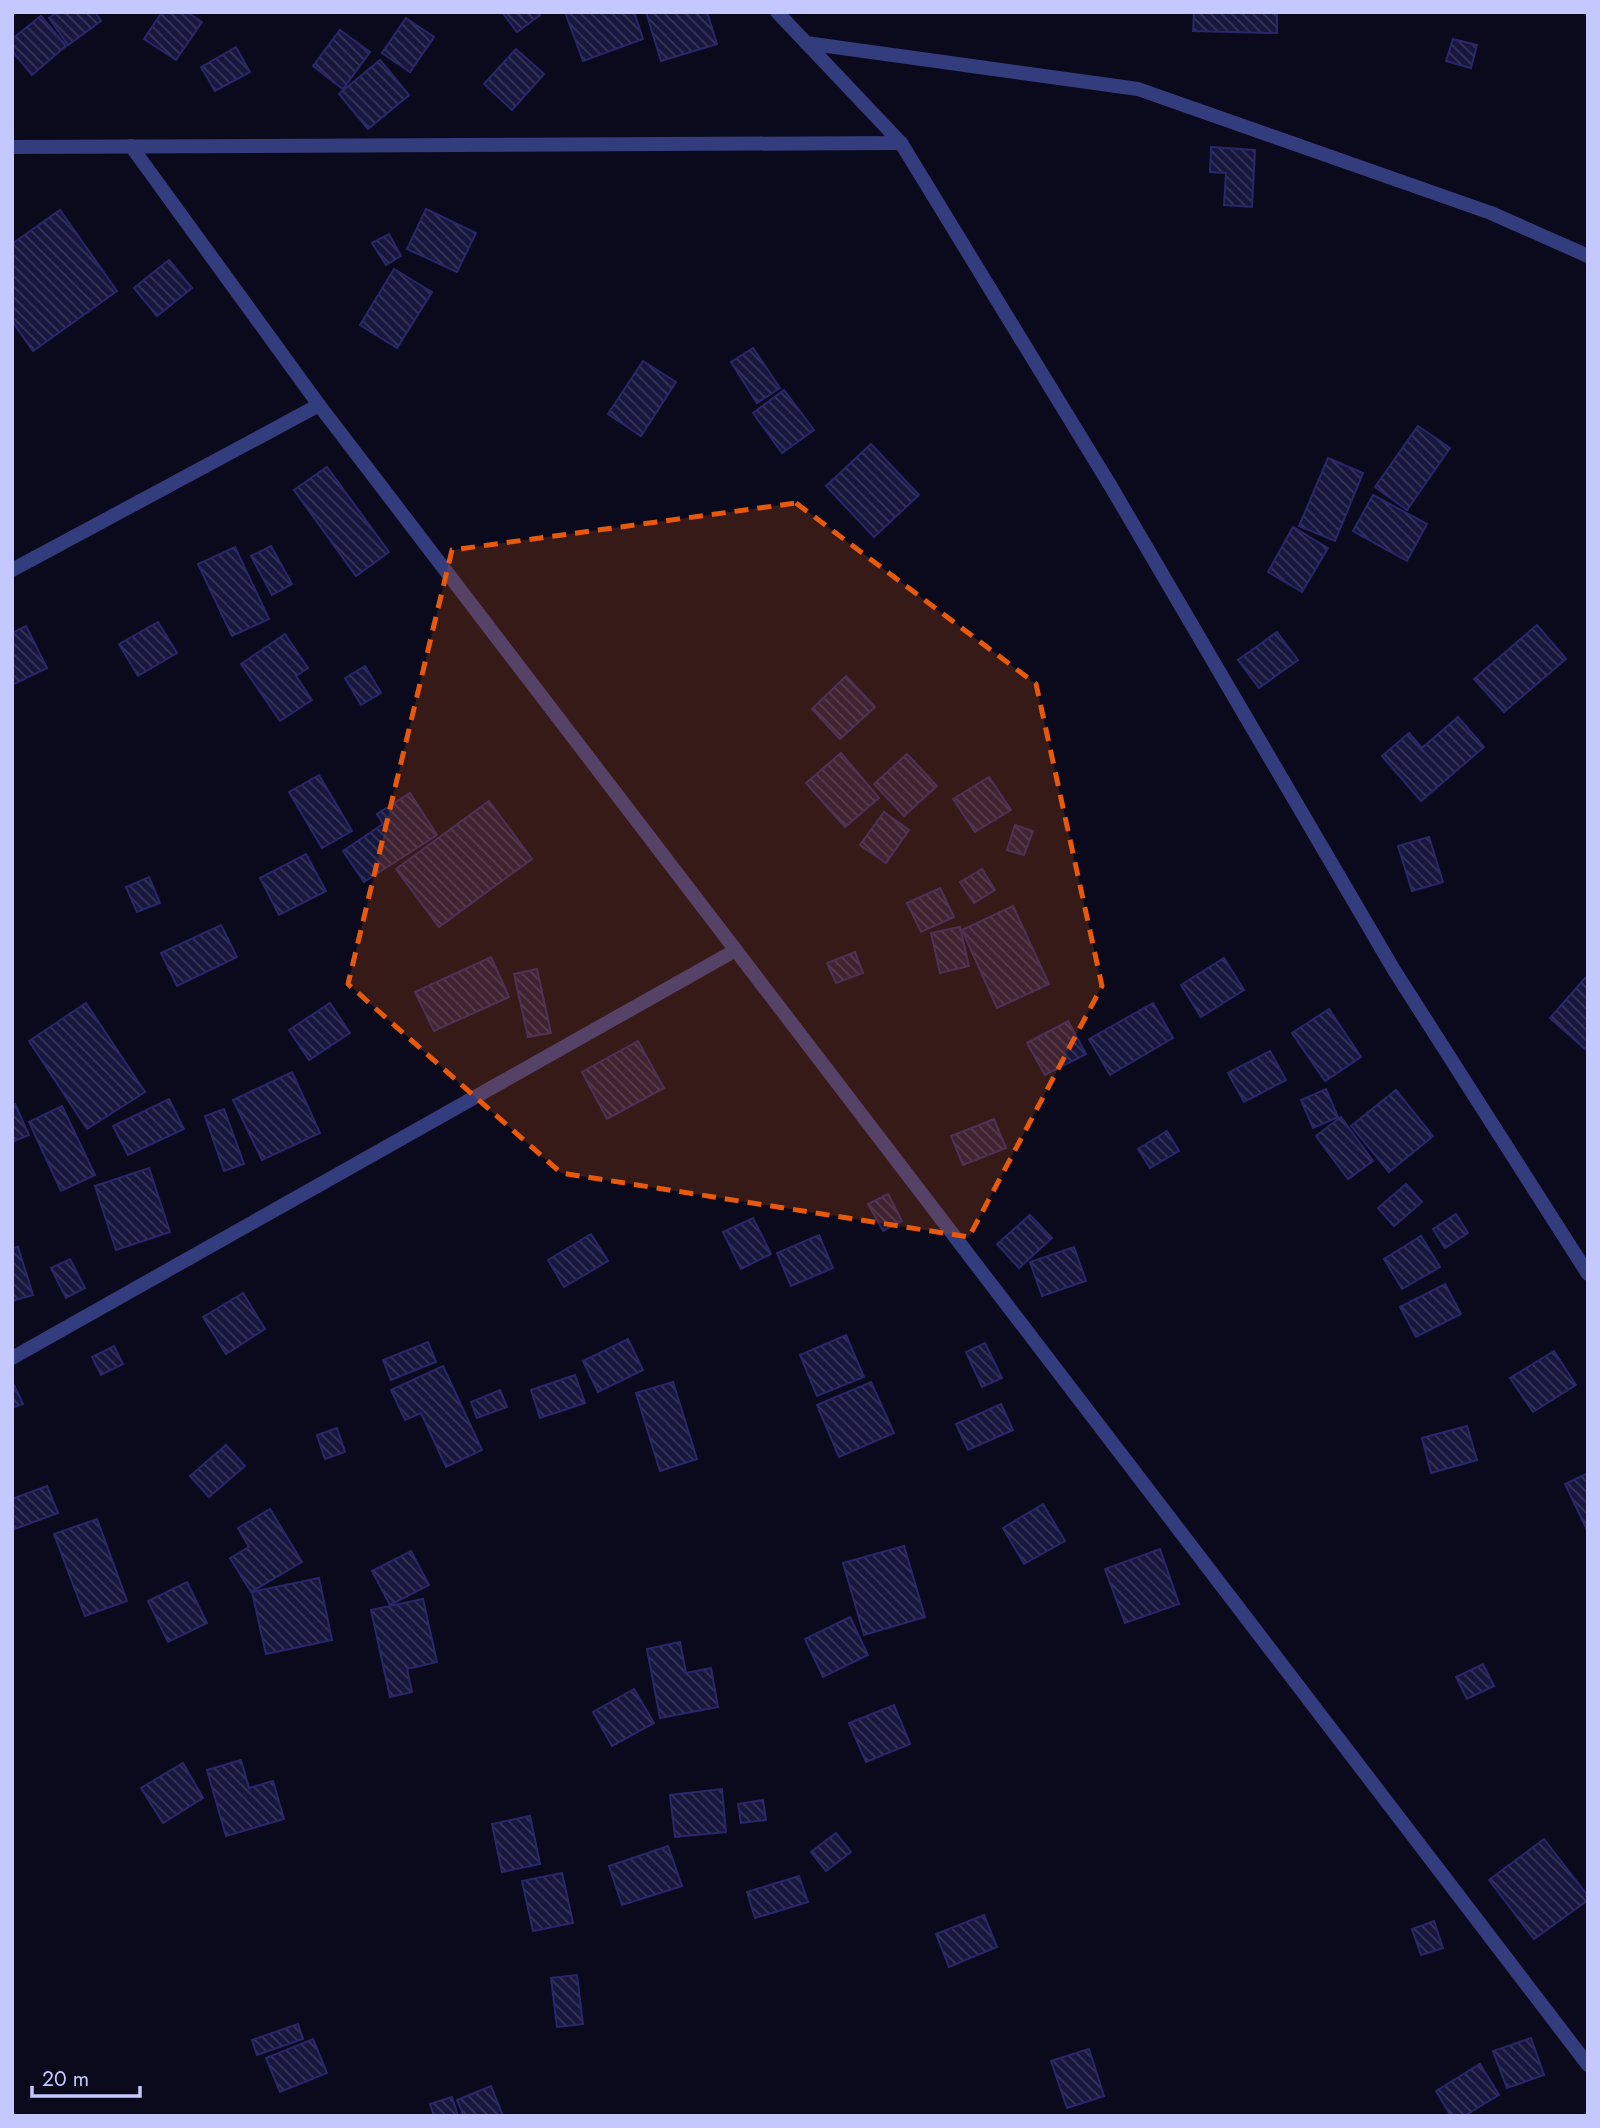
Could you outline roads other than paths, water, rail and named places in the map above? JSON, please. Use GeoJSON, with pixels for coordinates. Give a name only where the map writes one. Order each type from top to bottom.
{"type":"FeatureCollection","features":[{"type":"Feature","properties":{"kind":"street"},"geometry":{"type":"LineString","coordinates":[[777,12],[901,143],[1110,485],[1394,970],[1588,1274]]}},
{"type":"Feature","properties":{"kind":"street"},"geometry":{"type":"LineString","coordinates":[[806,43],[1138,89],[1491,213],[1588,256]]}},
{"type":"Feature","properties":{"kind":"street"},"geometry":{"type":"LineString","coordinates":[[12,147],[901,143]]}},
{"type":"Feature","properties":{"kind":"street"},"geometry":{"type":"LineString","coordinates":[[131,146],[319,405],[1588,2065]]}},
{"type":"Feature","properties":{"kind":"street"},"geometry":{"type":"LineString","coordinates":[[12,570],[319,405]]}},
{"type":"Feature","properties":{"kind":"street"},"geometry":{"type":"LineString","coordinates":[[12,1358],[736,950]]}}]}
